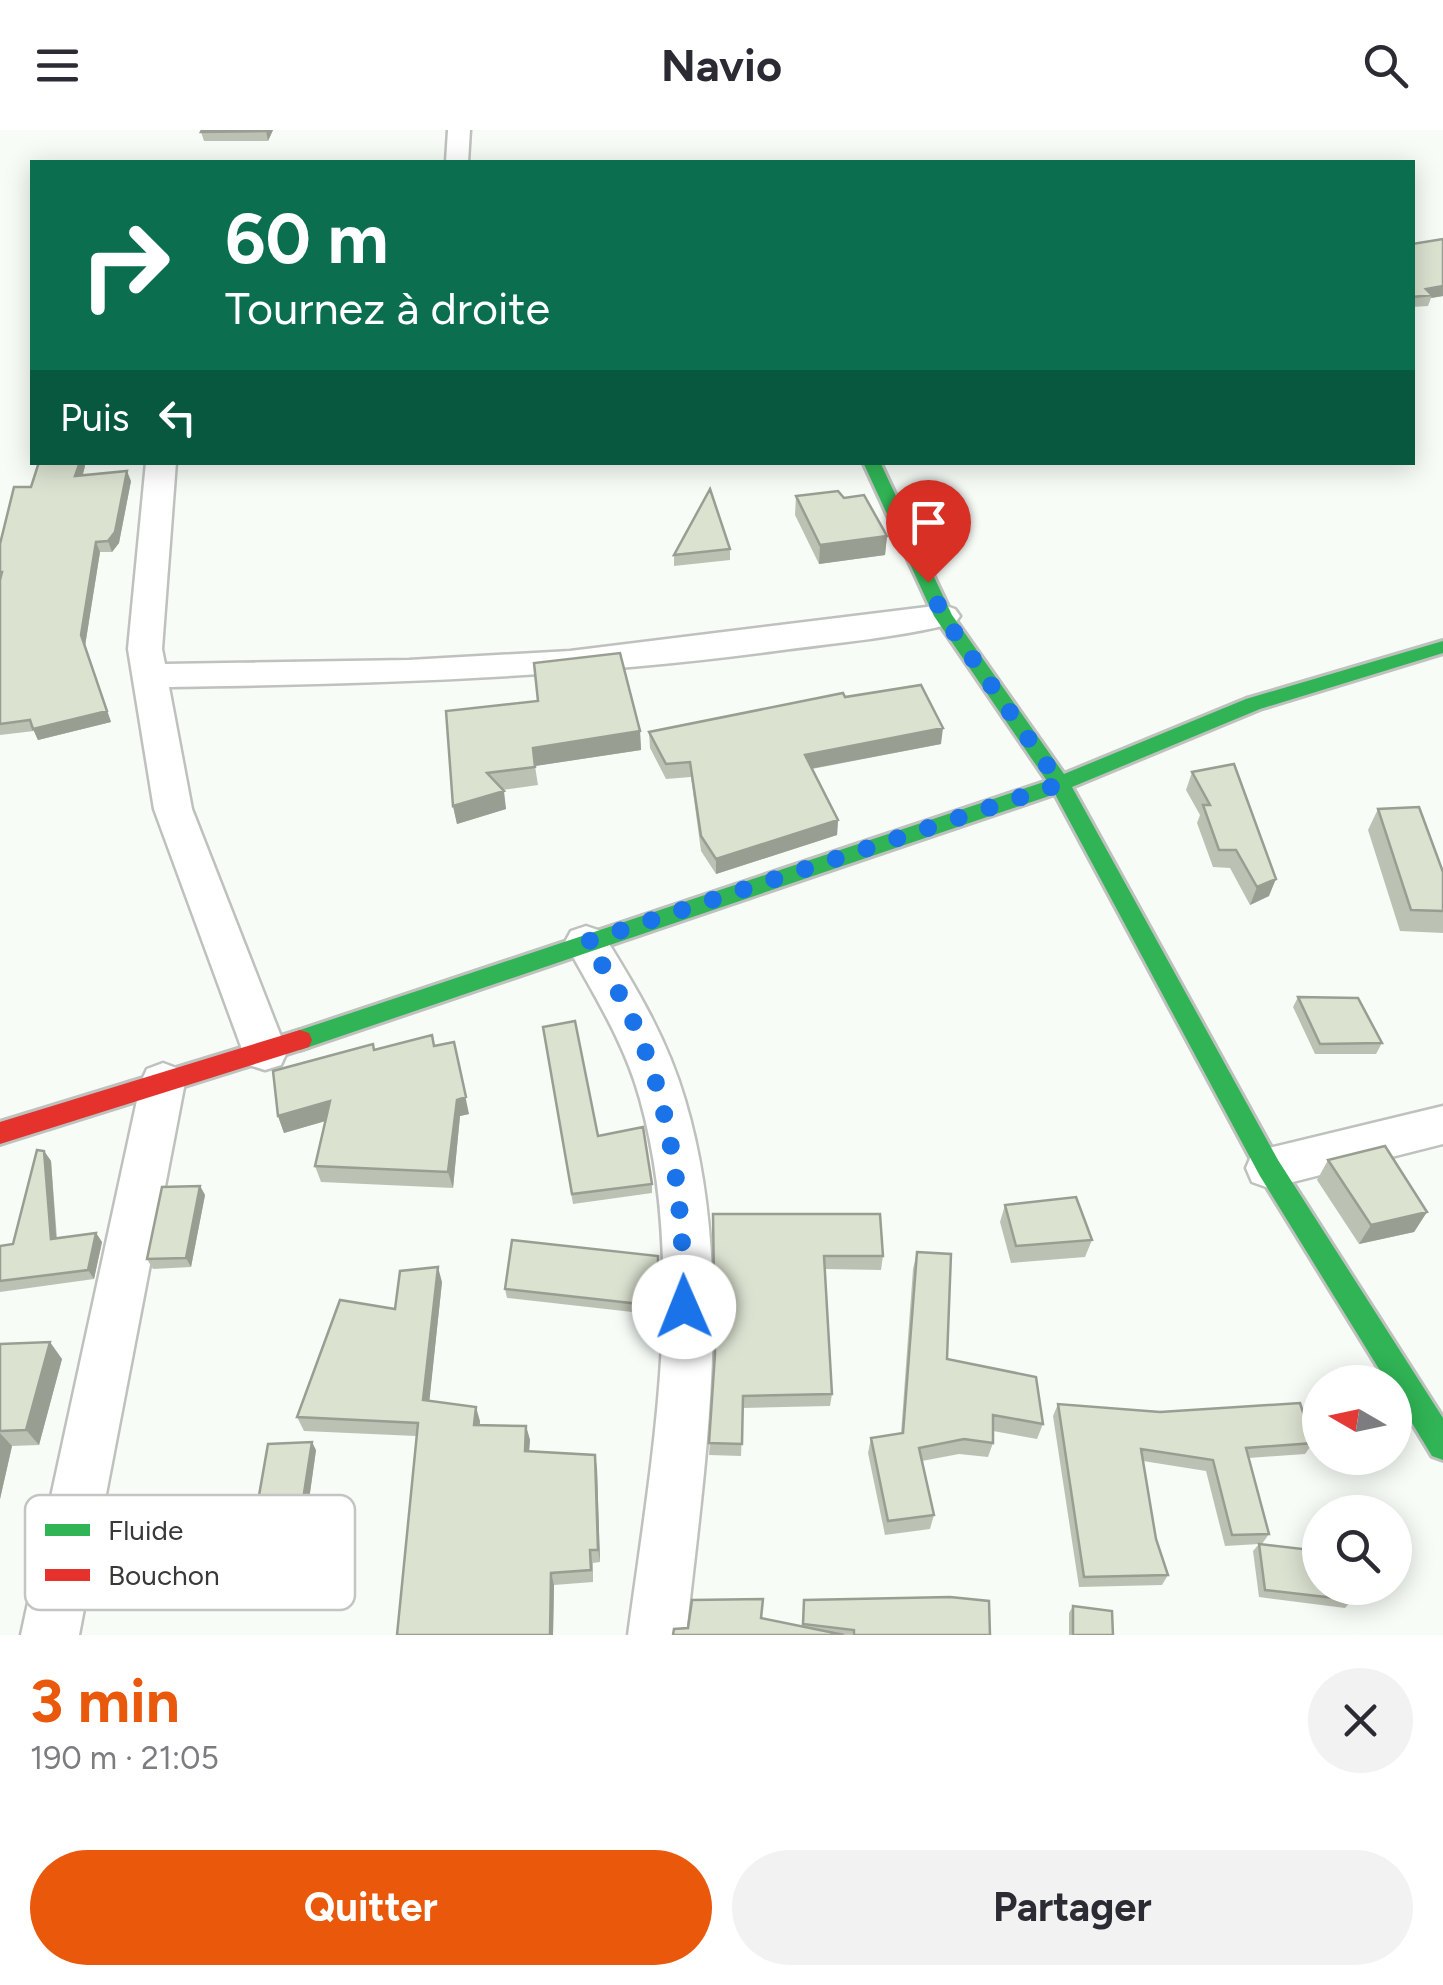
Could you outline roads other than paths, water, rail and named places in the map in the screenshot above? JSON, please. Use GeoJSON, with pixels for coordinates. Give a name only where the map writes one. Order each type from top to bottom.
{"type":"FeatureCollection","features":[{"type":"Feature","properties":{"kind":"street"},"geometry":{"type":"LineString","coordinates":[[457,160],[460,130]]}},
{"type":"Feature","properties":{"kind":"street"},"geometry":{"type":"LineString","coordinates":[[161,465],[145,649],[174,809],[265,1052]]}},
{"type":"Feature","properties":{"kind":"street"},"geometry":{"type":"LineString","coordinates":[[872,465],[943,616],[1060,784],[1269,1168],[1443,1445]]}},
{"type":"Feature","properties":{"kind":"street"},"geometry":{"type":"LineString","coordinates":[[150,676],[484,668],[772,643],[943,616]]}},
{"type":"Feature","properties":{"kind":"street"},"geometry":{"type":"LineString","coordinates":[[0,1133],[265,1052],[1060,784],[1252,704],[1443,648]]}},
{"type":"Feature","properties":{"kind":"street"},"geometry":{"type":"LineString","coordinates":[[586,942],[616,982],[641,1038],[676,1162],[684,1254],[682,1378],[658,1635]]}},
{"type":"Feature","properties":{"kind":"street"},"geometry":{"type":"LineString","coordinates":[[79,1495],[163,1082]]}},
{"type":"Feature","properties":{"kind":"street"},"geometry":{"type":"LineString","coordinates":[[1269,1168],[1443,1125]]}},
{"type":"Feature","properties":{"kind":"street"},"geometry":{"type":"LineString","coordinates":[[50,1635],[55,1610]]}}]}
